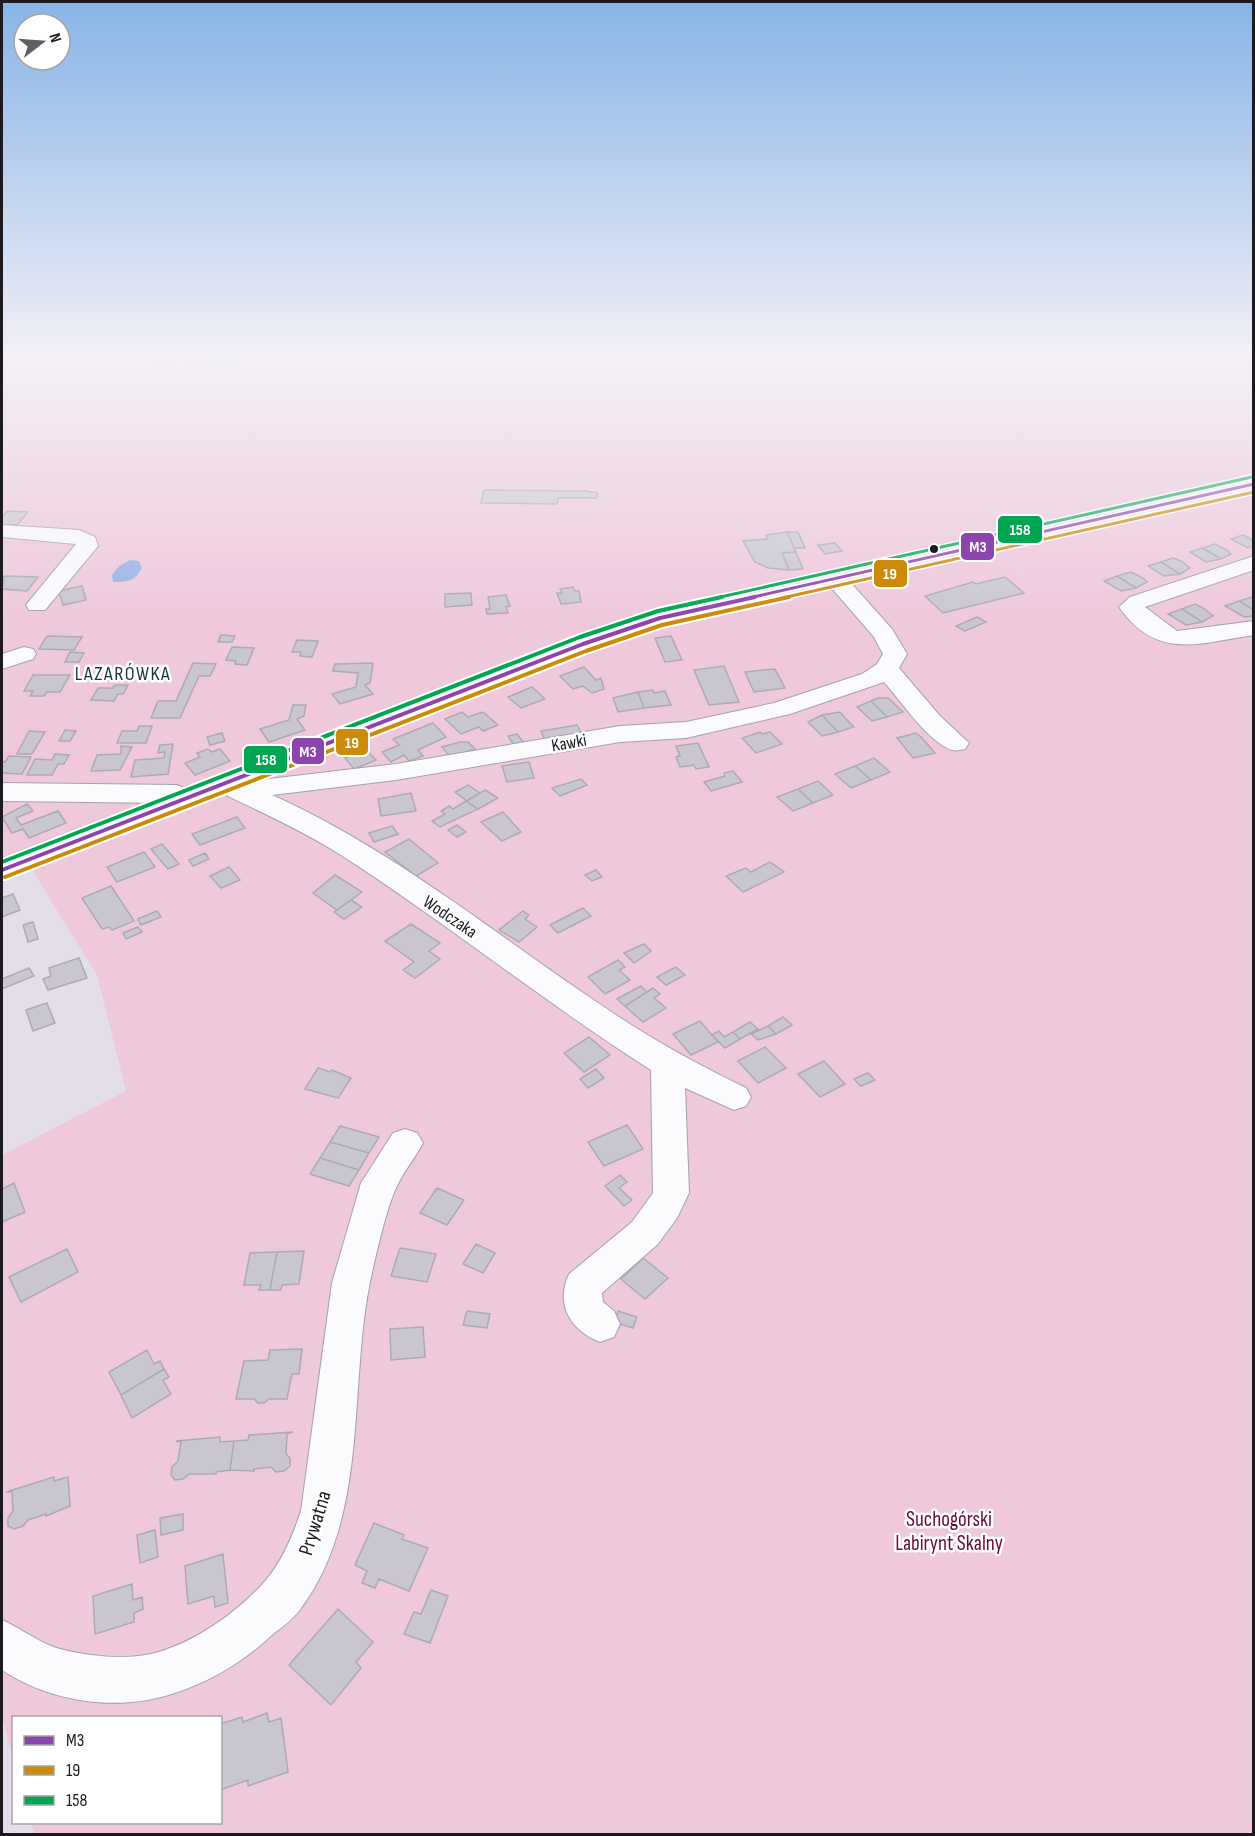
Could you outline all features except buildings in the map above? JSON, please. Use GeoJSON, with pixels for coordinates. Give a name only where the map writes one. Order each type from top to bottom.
{"type":"FeatureCollection","features":[{"type":"Feature","properties":{"kind":"highway"},"geometry":{"type":"LineString","coordinates":[[2,870],[185,799],[234,787],[612,633],[682,612],[1254,484]]}},
{"type":"Feature","properties":{"kind":"street"},"geometry":{"type":"LineString","coordinates":[[2,531],[79,536],[87,542],[87,546],[37,605]]}},
{"type":"Feature","properties":{"kind":"street"},"geometry":{"type":"LineString","coordinates":[[1254,562],[1138,602],[1131,608],[1161,633],[1174,639],[1254,628]]}},
{"type":"Feature","properties":{"kind":"street"},"geometry":{"type":"LineString","coordinates":[[834,578],[884,634],[896,654],[886,669],[931,721],[956,743]]}},
{"type":"Feature","properties":{"kind":"street","name":"Kawki"},"geometry":{"type":"LineString","coordinates":[[234,787],[396,772],[620,734],[686,730],[781,710],[871,679],[886,669]]}},
{"type":"Feature","properties":{"kind":"street","name":"Wodczaka"},"geometry":{"type":"LineString","coordinates":[[234,787],[341,842],[668,1064],[734,1097]]}},
{"type":"Feature","properties":{"kind":"street"},"geometry":{"type":"LineString","coordinates":[[2,792],[177,794],[185,799]]}},
{"type":"Feature","properties":{"kind":"street"},"geometry":{"type":"LineString","coordinates":[[600,1324],[584,1310],[583,1286],[651,1228],[665,1211],[671,1193],[668,1064]]}},
{"type":"Feature","properties":{"kind":"street","name":"Prywatna"},"geometry":{"type":"LineString","coordinates":[[2,1643],[30,1661],[63,1672],[111,1680],[149,1678],[192,1664],[216,1650],[243,1631],[282,1596],[308,1557],[322,1511],[351,1283],[379,1183],[405,1143]]}},
{"type":"Feature","properties":{"kind":"green space","name":"Suchogórski Labirynt Skalny"},"geometry":{"type":"Polygon","coordinates":[[[2,446],[1253,446],[1253,1834],[35,1834],[31,1824],[222,1824],[222,1716],[12,1716],[12,1755],[2,1716],[2,1155],[126,1091],[97,975],[29,865],[2,875],[2,446]]]}},
{"type":"Feature","properties":{"kind":"water"},"geometry":{"type":"Polygon","coordinates":[[[130,560],[139,561],[142,568],[137,576],[123,582],[113,582],[112,575],[119,566],[130,560]]]}},
{"type":"Feature","properties":{"kind":"transit line","name":"158"},"geometry":{"type":"LineString","coordinates":[[2,862],[580,637],[658,611],[1252,477]]}},
{"type":"Feature","properties":{"kind":"transit line","name":"M3"},"geometry":{"type":"LineString","coordinates":[[2,870],[583,644],[660,618],[1254,484]]}},
{"type":"Feature","properties":{"kind":"transit line","name":"19"},"geometry":{"type":"LineString","coordinates":[[5,877],[586,651],[662,625],[1254,492]]}},
{"type":"Feature","properties":{"kind":"district","name":"LAZARÓWKA"},"geometry":{"type":"Point","coordinates":[123,674]}}]}
